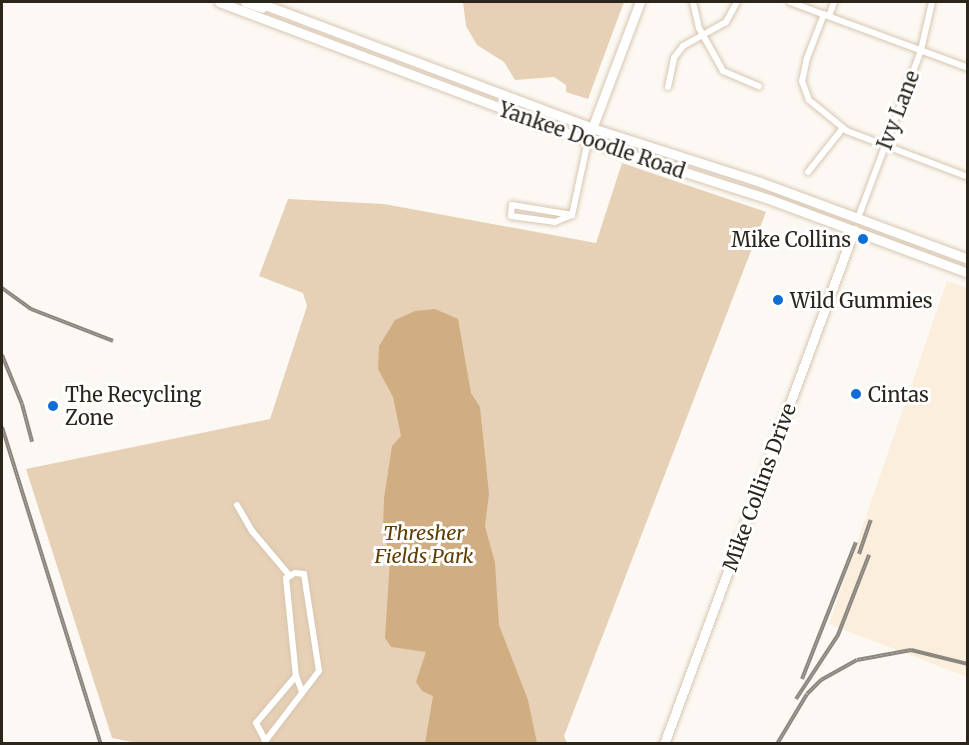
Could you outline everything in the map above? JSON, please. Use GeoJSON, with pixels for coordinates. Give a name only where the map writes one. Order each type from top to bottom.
{"type":"FeatureCollection","features":[{"type":"Feature","properties":{"kind":"main road","name":"Yankee Doodle Road"},"geometry":{"type":"LineString","coordinates":[[219,2],[588,141],[769,199],[968,273]]}},
{"type":"Feature","properties":{"kind":"main road"},"geometry":{"type":"LineString","coordinates":[[245,2],[301,23],[305,20]]}},
{"type":"Feature","properties":{"kind":"main road","name":"Yankee Doodle Road"},"geometry":{"type":"LineString","coordinates":[[257,2],[592,128],[858,218],[968,260]]}},
{"type":"Feature","properties":{"kind":"main road"},"geometry":{"type":"LineString","coordinates":[[588,141],[640,2]]}},
{"type":"Feature","properties":{"kind":"main road"},"geometry":{"type":"LineString","coordinates":[[769,199],[846,220],[858,218]]}},
{"type":"Feature","properties":{"kind":"main road"},"geometry":{"type":"LineString","coordinates":[[854,230],[870,229],[968,260]]}},
{"type":"Feature","properties":{"kind":"main road","name":"Mike Collins Drive"},"geometry":{"type":"LineString","coordinates":[[664,744],[854,230]]}},
{"type":"Feature","properties":{"kind":"street"},"geometry":{"type":"LineString","coordinates":[[693,2],[702,34],[723,71],[759,86]]}},
{"type":"Feature","properties":{"kind":"street"},"geometry":{"type":"LineString","coordinates":[[668,87],[674,58],[683,46],[726,22],[737,2]]}},
{"type":"Feature","properties":{"kind":"street"},"geometry":{"type":"LineString","coordinates":[[790,2],[807,5],[826,15],[968,68]]}},
{"type":"Feature","properties":{"kind":"street"},"geometry":{"type":"LineString","coordinates":[[834,2],[807,58],[802,81],[810,100],[843,128],[968,177]]}},
{"type":"Feature","properties":{"kind":"street","name":"Ivy Lane"},"geometry":{"type":"LineString","coordinates":[[858,218],[921,50],[932,2]]}},
{"type":"Feature","properties":{"kind":"street"},"geometry":{"type":"LineString","coordinates":[[808,172],[843,128]]}},
{"type":"Feature","properties":{"kind":"street"},"geometry":{"type":"LineString","coordinates":[[572,215],[588,141]]}},
{"type":"Feature","properties":{"kind":"street"},"geometry":{"type":"LineString","coordinates":[[512,205],[572,215],[555,222],[511,216],[512,205]]}},
{"type":"Feature","properties":{"kind":"street"},"geometry":{"type":"LineString","coordinates":[[237,505],[252,531],[290,576]]}},
{"type":"Feature","properties":{"kind":"street"},"geometry":{"type":"LineString","coordinates":[[296,676],[256,723],[264,742],[320,671],[304,574],[286,578],[296,676],[302,692]]}},
{"type":"Feature","properties":{"kind":"shaded area"},"geometry":{"type":"Polygon","coordinates":[[[947,281],[967,288],[967,677],[829,624],[947,281]]]}},
{"type":"Feature","properties":{"kind":"shaded area"},"geometry":{"type":"Polygon","coordinates":[[[435,309],[458,319],[471,393],[480,407],[489,494],[485,526],[495,563],[499,625],[528,700],[537,743],[425,743],[433,696],[422,691],[416,682],[426,652],[391,647],[385,638],[390,559],[383,528],[384,498],[392,446],[401,436],[393,397],[378,369],[379,346],[395,320],[415,311],[435,309]]]}},
{"type":"Feature","properties":{"kind":"green space"},"geometry":{"type":"Polygon","coordinates":[[[463,2],[624,2],[588,99],[566,92],[566,85],[554,77],[515,80],[504,62],[477,45],[466,26],[463,2]]]}},
{"type":"Feature","properties":{"kind":"green space","name":"Thresher Fields Park"},"geometry":{"type":"Polygon","coordinates":[[[622,163],[766,212],[564,736],[567,743],[142,744],[112,738],[26,469],[270,419],[307,306],[303,293],[259,276],[288,199],[384,204],[596,243],[622,163]]]}},
{"type":"Feature","properties":{"kind":"railway"},"geometry":{"type":"LineString","coordinates":[[2,288],[31,309],[113,341]]}},
{"type":"Feature","properties":{"kind":"railway"},"geometry":{"type":"LineString","coordinates":[[2,355],[22,404],[32,442]]}},
{"type":"Feature","properties":{"kind":"railway"},"geometry":{"type":"LineString","coordinates":[[2,427],[101,744]]}},
{"type":"Feature","properties":{"kind":"railway"},"geometry":{"type":"LineString","coordinates":[[859,554],[871,520]]}},
{"type":"Feature","properties":{"kind":"railway"},"geometry":{"type":"LineString","coordinates":[[802,679],[856,542]]}},
{"type":"Feature","properties":{"kind":"railway"},"geometry":{"type":"LineString","coordinates":[[796,699],[838,635],[869,555]]}},
{"type":"Feature","properties":{"kind":"railway"},"geometry":{"type":"LineString","coordinates":[[777,744],[807,694],[821,680],[857,660],[911,650],[968,664]]}},
{"type":"Feature","properties":{"kind":"place","name":"Mike Collins"},"geometry":{"type":"Point","coordinates":[863,239]}},
{"type":"Feature","properties":{"kind":"place","name":"Wild Gummies"},"geometry":{"type":"Point","coordinates":[778,300]}},
{"type":"Feature","properties":{"kind":"place","name":"Cintas"},"geometry":{"type":"Point","coordinates":[856,394]}},
{"type":"Feature","properties":{"kind":"place","name":"The Recycling Zone"},"geometry":{"type":"Point","coordinates":[53,406]}}]}
